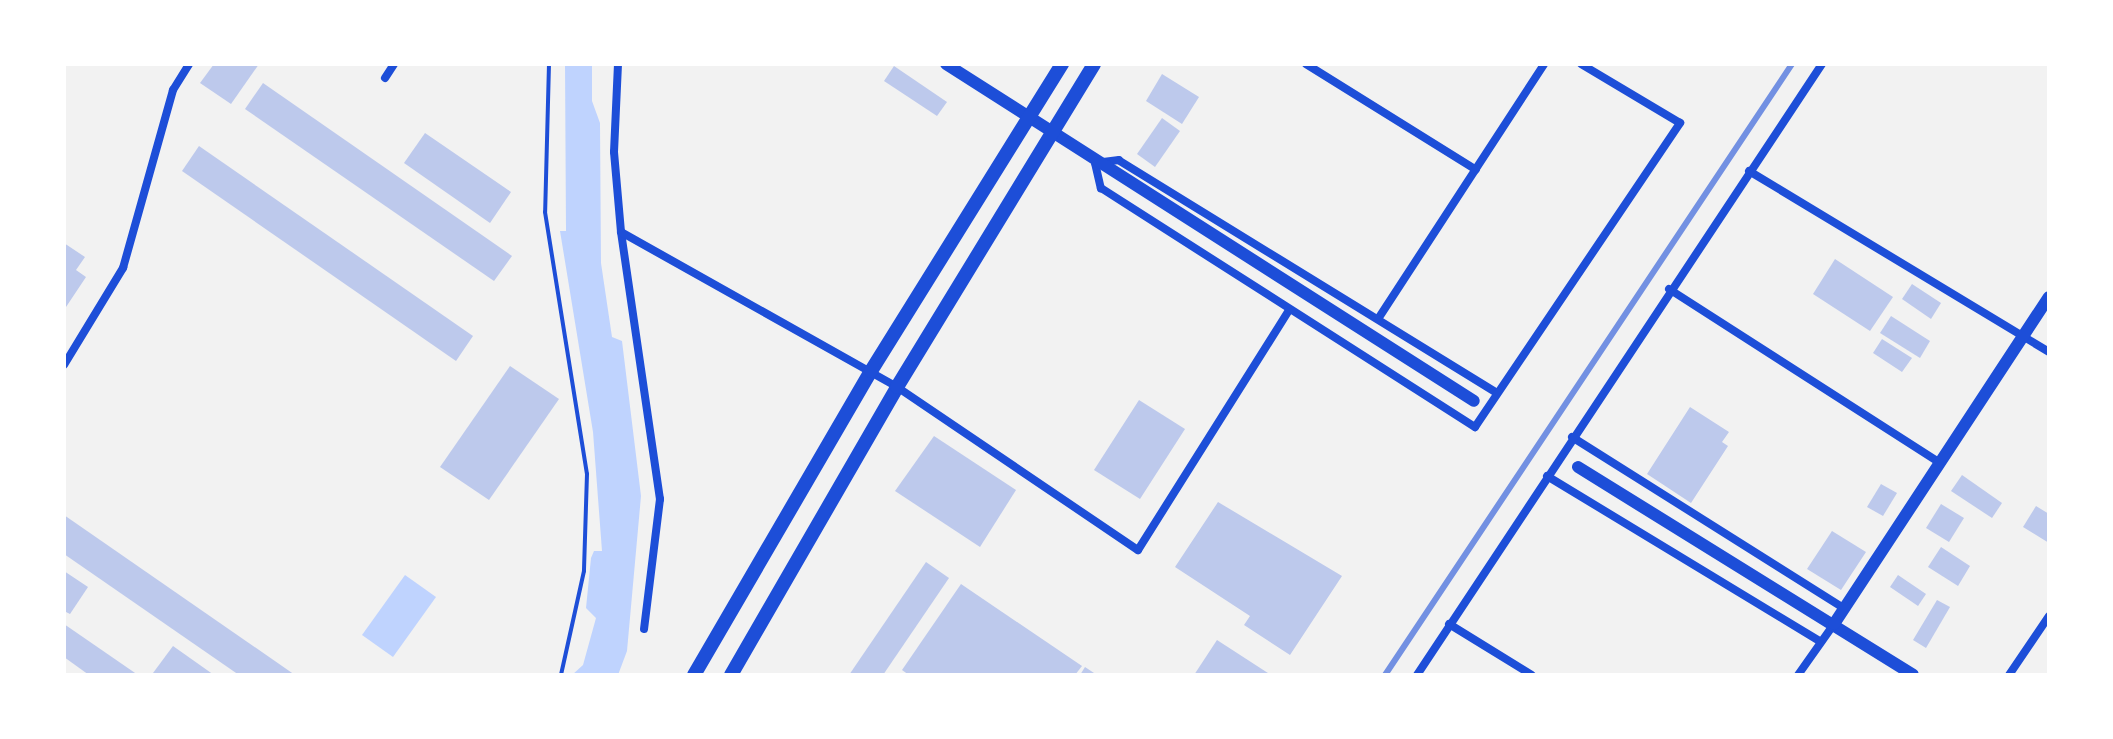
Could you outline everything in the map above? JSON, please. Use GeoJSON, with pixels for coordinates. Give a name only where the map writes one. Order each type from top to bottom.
{"type":"FeatureCollection","features":[{"type":"Feature","properties":{"kind":"main road"},"geometry":{"type":"LineString","coordinates":[[694,675],[871,371],[1062,64]]}},
{"type":"Feature","properties":{"kind":"main road"},"geometry":{"type":"LineString","coordinates":[[731,675],[897,387],[1094,64]]}},
{"type":"Feature","properties":{"kind":"street"},"geometry":{"type":"LineString","coordinates":[[64,365],[123,268],[173,90],[189,64]]}},
{"type":"Feature","properties":{"kind":"street"},"geometry":{"type":"LineString","coordinates":[[385,78],[394,64]]}},
{"type":"Feature","properties":{"kind":"street"},"geometry":{"type":"LineString","coordinates":[[618,64],[614,152],[621,232],[660,499],[644,629]]}},
{"type":"Feature","properties":{"kind":"street"},"geometry":{"type":"LineString","coordinates":[[946,64],[1095,163],[1474,401]]}},
{"type":"Feature","properties":{"kind":"street"},"geometry":{"type":"LineString","coordinates":[[1306,64],[1476,170]]}},
{"type":"Feature","properties":{"kind":"street"},"geometry":{"type":"LineString","coordinates":[[1378,319],[1544,64]]}},
{"type":"Feature","properties":{"kind":"street"},"geometry":{"type":"LineString","coordinates":[[1095,163],[1101,188],[1475,427],[1680,123],[1581,64]]}},
{"type":"Feature","properties":{"kind":"street"},"geometry":{"type":"LineString","coordinates":[[1417,675],[1669,289],[1822,64]]}},
{"type":"Feature","properties":{"kind":"street"},"geometry":{"type":"LineString","coordinates":[[1095,163],[1119,160],[1497,393]]}},
{"type":"Feature","properties":{"kind":"street"},"geometry":{"type":"LineString","coordinates":[[1749,171],[2049,352]]}},
{"type":"Feature","properties":{"kind":"street"},"geometry":{"type":"LineString","coordinates":[[621,232],[871,371],[1138,550],[1289,310]]}},
{"type":"Feature","properties":{"kind":"street"},"geometry":{"type":"LineString","coordinates":[[1669,289],[1940,463]]}},
{"type":"Feature","properties":{"kind":"street"},"geometry":{"type":"LineString","coordinates":[[1798,675],[1845,609],[2049,297]]}},
{"type":"Feature","properties":{"kind":"street"},"geometry":{"type":"LineString","coordinates":[[1572,437],[1845,609]]}},
{"type":"Feature","properties":{"kind":"street"},"geometry":{"type":"LineString","coordinates":[[1578,467],[1913,675]]}},
{"type":"Feature","properties":{"kind":"street"},"geometry":{"type":"LineString","coordinates":[[1547,476],[1821,642]]}},
{"type":"Feature","properties":{"kind":"street"},"geometry":{"type":"LineString","coordinates":[[2009,675],[2049,616]]}},
{"type":"Feature","properties":{"kind":"street"},"geometry":{"type":"LineString","coordinates":[[1449,624],[1532,675]]}},
{"type":"Feature","properties":{"kind":"path"},"geometry":{"type":"LineString","coordinates":[[549,64],[545,212],[587,474],[584,571],[561,675]]}},
{"type":"Feature","properties":{"kind":"water"},"geometry":{"type":"Polygon","coordinates":[[[565,64],[592,64],[592,101],[600,123],[601,263],[612,337],[622,341],[641,496],[627,651],[618,675],[572,675],[583,665],[596,618],[586,608],[591,558],[594,551],[602,551],[593,432],[560,231],[566,231],[565,64]]]}},
{"type":"Feature","properties":{"kind":"water"},"geometry":{"type":"Polygon","coordinates":[[[405,575],[436,597],[393,657],[362,635],[405,575]]]}},
{"type":"Feature","properties":{"kind":"building"},"geometry":{"type":"Polygon","coordinates":[[[214,64],[259,64],[231,104],[200,83],[214,64]]]}},
{"type":"Feature","properties":{"kind":"building"},"geometry":{"type":"Polygon","coordinates":[[[894,66],[947,102],[937,116],[884,81],[894,66]]]}},
{"type":"Feature","properties":{"kind":"building"},"geometry":{"type":"Polygon","coordinates":[[[1162,74],[1199,97],[1182,124],[1146,101],[1162,74]]]}},
{"type":"Feature","properties":{"kind":"building"},"geometry":{"type":"Polygon","coordinates":[[[263,83],[512,256],[494,281],[245,109],[263,83]]]}},
{"type":"Feature","properties":{"kind":"building"},"geometry":{"type":"Polygon","coordinates":[[[1162,118],[1180,131],[1155,167],[1137,154],[1162,118]]]}},
{"type":"Feature","properties":{"kind":"building"},"geometry":{"type":"Polygon","coordinates":[[[425,133],[511,192],[490,223],[404,163],[425,133]]]}},
{"type":"Feature","properties":{"kind":"building"},"geometry":{"type":"Polygon","coordinates":[[[199,146],[473,336],[456,361],[182,171],[199,146]]]}},
{"type":"Feature","properties":{"kind":"building"},"geometry":{"type":"Polygon","coordinates":[[[64,243],[85,257],[76,270],[86,277],[64,310],[64,243]]]}},
{"type":"Feature","properties":{"kind":"building"},"geometry":{"type":"Polygon","coordinates":[[[1835,259],[1893,297],[1870,331],[1813,294],[1835,259]]]}},
{"type":"Feature","properties":{"kind":"building"},"geometry":{"type":"Polygon","coordinates":[[[1912,284],[1941,303],[1931,319],[1902,299],[1912,284]]]}},
{"type":"Feature","properties":{"kind":"building"},"geometry":{"type":"Polygon","coordinates":[[[1891,316],[1930,341],[1920,358],[1880,333],[1891,316]]]}},
{"type":"Feature","properties":{"kind":"building"},"geometry":{"type":"Polygon","coordinates":[[[1882,339],[1912,358],[1902,372],[1873,353],[1882,339]]]}},
{"type":"Feature","properties":{"kind":"building"},"geometry":{"type":"Polygon","coordinates":[[[510,366],[559,399],[489,500],[440,467],[510,366]]]}},
{"type":"Feature","properties":{"kind":"building"},"geometry":{"type":"Polygon","coordinates":[[[1139,400],[1185,429],[1140,499],[1094,470],[1139,400]]]}},
{"type":"Feature","properties":{"kind":"building"},"geometry":{"type":"Polygon","coordinates":[[[1690,407],[1729,432],[1722,442],[1728,446],[1691,503],[1647,474],[1690,407]]]}},
{"type":"Feature","properties":{"kind":"building"},"geometry":{"type":"Polygon","coordinates":[[[934,436],[1016,490],[980,547],[895,491],[934,436]]]}},
{"type":"Feature","properties":{"kind":"building"},"geometry":{"type":"Polygon","coordinates":[[[1962,475],[2002,503],[1992,518],[1951,491],[1962,475]]]}},
{"type":"Feature","properties":{"kind":"building"},"geometry":{"type":"Polygon","coordinates":[[[1881,484],[1897,493],[1883,516],[1867,507],[1881,484]]]}},
{"type":"Feature","properties":{"kind":"building"},"geometry":{"type":"Polygon","coordinates":[[[1218,502],[1342,576],[1290,655],[1244,625],[1250,616],[1175,567],[1218,502]]]}},
{"type":"Feature","properties":{"kind":"building"},"geometry":{"type":"Polygon","coordinates":[[[1941,504],[1964,518],[1949,542],[1926,528],[1941,504]]]}},
{"type":"Feature","properties":{"kind":"building"},"geometry":{"type":"Polygon","coordinates":[[[2036,506],[2049,514],[2049,543],[2023,527],[2036,506]]]}},
{"type":"Feature","properties":{"kind":"building"},"geometry":{"type":"Polygon","coordinates":[[[64,515],[295,675],[239,675],[64,554],[64,515]]]}},
{"type":"Feature","properties":{"kind":"building"},"geometry":{"type":"Polygon","coordinates":[[[1832,531],[1866,552],[1841,590],[1807,569],[1832,531]]]}},
{"type":"Feature","properties":{"kind":"building"},"geometry":{"type":"Polygon","coordinates":[[[1941,547],[1970,566],[1958,586],[1928,567],[1941,547]]]}},
{"type":"Feature","properties":{"kind":"building"},"geometry":{"type":"Polygon","coordinates":[[[926,562],[949,578],[883,675],[849,675],[926,562]]]}},
{"type":"Feature","properties":{"kind":"building"},"geometry":{"type":"Polygon","coordinates":[[[64,571],[88,587],[70,614],[64,611],[64,571]]]}},
{"type":"Feature","properties":{"kind":"building"},"geometry":{"type":"Polygon","coordinates":[[[1898,575],[1926,594],[1918,606],[1890,587],[1898,575]]]}},
{"type":"Feature","properties":{"kind":"building"},"geometry":{"type":"Polygon","coordinates":[[[961,584],[1082,666],[1075,675],[909,675],[902,670],[961,584]]]}},
{"type":"Feature","properties":{"kind":"building"},"geometry":{"type":"Polygon","coordinates":[[[1937,600],[1950,607],[1926,648],[1913,640],[1937,600]]]}},
{"type":"Feature","properties":{"kind":"building"},"geometry":{"type":"Polygon","coordinates":[[[64,624],[138,675],[89,675],[64,657],[64,624]]]}},
{"type":"Feature","properties":{"kind":"building"},"geometry":{"type":"Polygon","coordinates":[[[1217,640],[1271,675],[1194,675],[1217,640]]]}},
{"type":"Feature","properties":{"kind":"building"},"geometry":{"type":"Polygon","coordinates":[[[173,646],[214,675],[153,673],[173,646]]]}},
{"type":"Feature","properties":{"kind":"building"},"geometry":{"type":"Polygon","coordinates":[[[1085,667],[1097,675],[1080,675],[1085,667]]]}},
{"type":"Feature","properties":{"kind":"railway"},"geometry":{"type":"LineString","coordinates":[[1385,675],[1792,64]]}}]}
